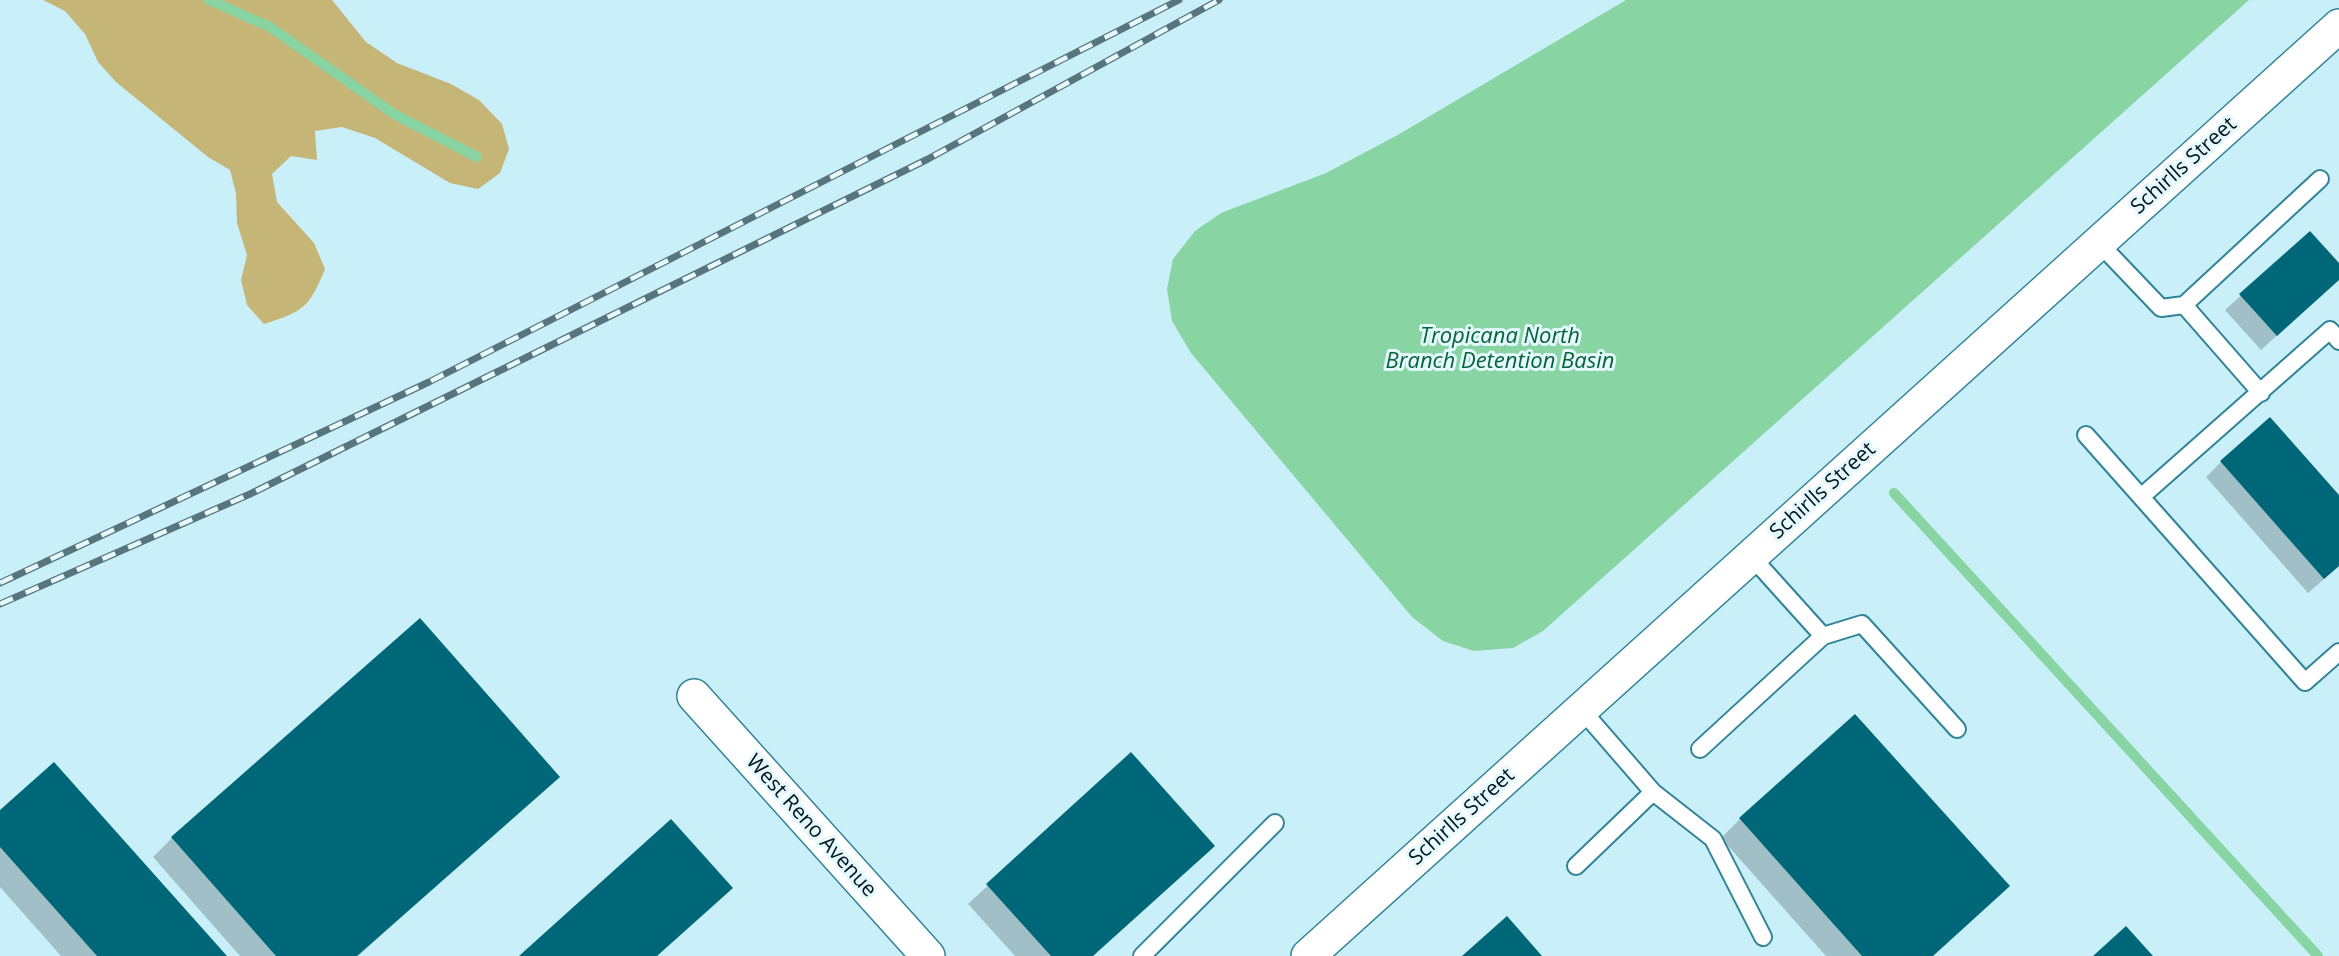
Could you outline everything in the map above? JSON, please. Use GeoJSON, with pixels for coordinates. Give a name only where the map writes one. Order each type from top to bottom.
{"type":"FeatureCollection","features":[{"type":"Feature","properties":{"kind":"street","name":"Schirlls Street"},"geometry":{"type":"LineString","coordinates":[[1308,956],[2339,26]]}},
{"type":"Feature","properties":{"kind":"street","name":"West Reno Avenue"},"geometry":{"type":"LineString","coordinates":[[694,696],[928,956]]}},
{"type":"Feature","properties":{"kind":"lane"},"geometry":{"type":"LineString","coordinates":[[2099,243],[2161,308],[2184,306],[2319,179]]}},
{"type":"Feature","properties":{"kind":"lane"},"geometry":{"type":"LineString","coordinates":[[2184,306],[2261,393]]}},
{"type":"Feature","properties":{"kind":"lane"},"geometry":{"type":"LineString","coordinates":[[2141,497],[2330,330],[2339,340]]}},
{"type":"Feature","properties":{"kind":"lane"},"geometry":{"type":"LineString","coordinates":[[2086,435],[2306,682],[2339,651]]}},
{"type":"Feature","properties":{"kind":"lane"},"geometry":{"type":"LineString","coordinates":[[1751,556],[1822,636]]}},
{"type":"Feature","properties":{"kind":"lane"},"geometry":{"type":"LineString","coordinates":[[1700,749],[1822,636],[1862,624],[1957,729]]}},
{"type":"Feature","properties":{"kind":"lane"},"geometry":{"type":"LineString","coordinates":[[1581,709],[1653,792],[1713,839],[1763,937]]}},
{"type":"Feature","properties":{"kind":"lane"},"geometry":{"type":"LineString","coordinates":[[1576,866],[1653,792]]}},
{"type":"Feature","properties":{"kind":"lane"},"geometry":{"type":"LineString","coordinates":[[1142,956],[1275,823]]}},
{"type":"Feature","properties":{"kind":"shaded area"},"geometry":{"type":"Polygon","coordinates":[[[43,0],[332,0],[366,42],[397,63],[451,84],[479,100],[502,124],[509,149],[500,173],[478,189],[450,183],[375,138],[342,127],[315,131],[317,160],[291,156],[272,174],[277,202],[314,243],[325,269],[304,306],[264,324],[247,305],[241,280],[247,255],[237,223],[236,193],[230,170],[208,157],[116,82],[98,62],[85,34],[65,11],[43,0]]]}},
{"type":"Feature","properties":{"kind":"water","name":"Tropicana North Branch Detention Basin"},"geometry":{"type":"Polygon","coordinates":[[[1626,0],[2249,0],[1543,631],[1513,648],[1474,651],[1443,641],[1412,617],[1191,353],[1172,321],[1167,289],[1173,259],[1195,231],[1221,213],[1326,173],[1396,136],[1626,0]]]}},
{"type":"Feature","properties":{"kind":"building"},"geometry":{"type":"Polygon","coordinates":[[[2310,231],[2339,263],[2339,280],[2277,336],[2239,294],[2310,231]]]}},
{"type":"Feature","properties":{"kind":"building"},"geometry":{"type":"Polygon","coordinates":[[[2270,417],[2339,495],[2339,566],[2324,579],[2220,461],[2270,417]]]}},
{"type":"Feature","properties":{"kind":"building"},"geometry":{"type":"Polygon","coordinates":[[[420,618],[560,777],[357,956],[276,956],[171,837],[420,618]]]}},
{"type":"Feature","properties":{"kind":"building"},"geometry":{"type":"Polygon","coordinates":[[[1855,714],[2010,886],[1933,956],[1862,956],[1739,818],[1855,714]]]}},
{"type":"Feature","properties":{"kind":"building"},"geometry":{"type":"Polygon","coordinates":[[[1131,752],[1215,846],[1093,956],[1051,956],[986,884],[1131,752]]]}},
{"type":"Feature","properties":{"kind":"building"},"geometry":{"type":"Polygon","coordinates":[[[54,762],[227,956],[97,956],[0,847],[0,810],[54,762]]]}},
{"type":"Feature","properties":{"kind":"building"},"geometry":{"type":"Polygon","coordinates":[[[671,819],[733,888],[657,956],[519,956],[671,819]]]}},
{"type":"Feature","properties":{"kind":"building"},"geometry":{"type":"Polygon","coordinates":[[[1507,916],[1542,956],[1462,956],[1507,916]]]}},
{"type":"Feature","properties":{"kind":"building"},"geometry":{"type":"Polygon","coordinates":[[[2126,926],[2153,956],[2093,956],[2126,926]]]}},
{"type":"Feature","properties":{"kind":"waterway"},"geometry":{"type":"LineString","coordinates":[[209,0],[270,27],[394,114],[477,157]]}},
{"type":"Feature","properties":{"kind":"waterway"},"geometry":{"type":"LineString","coordinates":[[1894,493],[2318,956]]}},
{"type":"Feature","properties":{"kind":"railway"},"geometry":{"type":"LineString","coordinates":[[0,583],[429,382],[1179,0]]}},
{"type":"Feature","properties":{"kind":"railway"},"geometry":{"type":"LineString","coordinates":[[0,604],[250,494],[928,159],[1219,0]]}}]}
